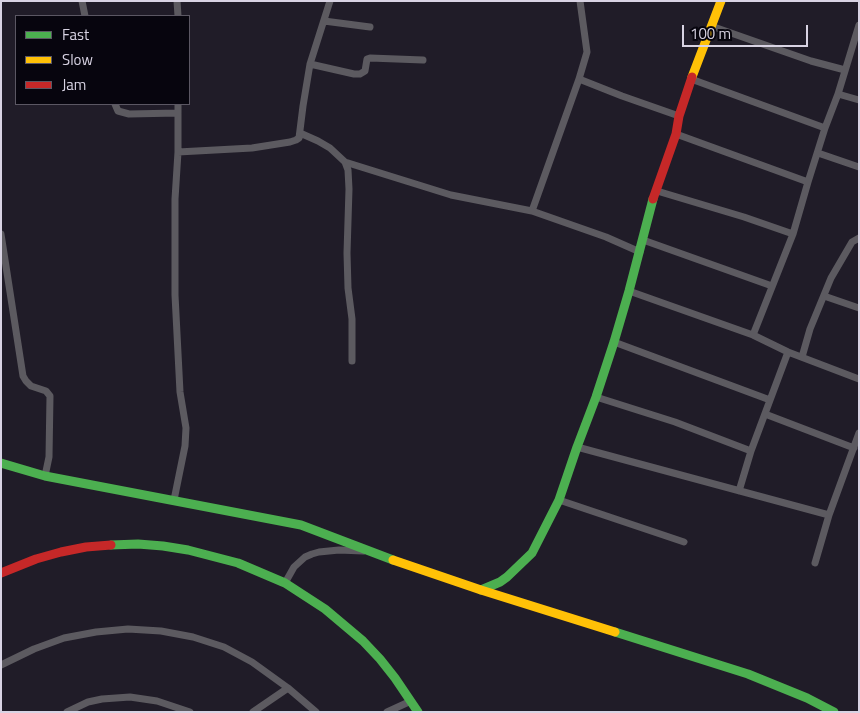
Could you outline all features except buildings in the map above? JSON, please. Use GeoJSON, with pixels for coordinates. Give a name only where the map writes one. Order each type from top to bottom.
{"type":"FeatureCollection","features":[{"type":"Feature","properties":{"kind":"street"},"geometry":{"type":"LineString","coordinates":[[82,1],[85,15]]}},
{"type":"Feature","properties":{"kind":"street"},"geometry":{"type":"LineString","coordinates":[[177,1],[178,15]]}},
{"type":"Feature","properties":{"kind":"street"},"geometry":{"type":"LineString","coordinates":[[178,152],[252,148],[290,142],[299,138],[302,106],[310,64],[330,1]]}},
{"type":"Feature","properties":{"kind":"street"},"geometry":{"type":"LineString","coordinates":[[532,211],[587,52],[580,1]]}},
{"type":"Feature","properties":{"kind":"street"},"geometry":{"type":"LineString","coordinates":[[481,590],[507,577],[532,553],[559,500],[614,342],[640,252],[650,209],[676,134],[679,116],[690,79],[721,1]]}},
{"type":"Feature","properties":{"kind":"street"},"geometry":{"type":"LineString","coordinates":[[324,21],[370,26]]}},
{"type":"Feature","properties":{"kind":"street"},"geometry":{"type":"LineString","coordinates":[[753,335],[793,234],[859,25]]}},
{"type":"Feature","properties":{"kind":"street"},"geometry":{"type":"LineString","coordinates":[[711,26],[811,61],[845,70]]}},
{"type":"Feature","properties":{"kind":"street"},"geometry":{"type":"LineString","coordinates":[[310,64],[360,74],[365,71],[367,59],[370,58],[422,60]]}},
{"type":"Feature","properties":{"kind":"street"},"geometry":{"type":"LineString","coordinates":[[579,79],[679,116]]}},
{"type":"Feature","properties":{"kind":"street"},"geometry":{"type":"LineString","coordinates":[[690,79],[825,128]]}},
{"type":"Feature","properties":{"kind":"street"},"geometry":{"type":"LineString","coordinates":[[838,94],[859,100]]}},
{"type":"Feature","properties":{"kind":"street"},"geometry":{"type":"LineString","coordinates":[[115,105],[118,111],[129,114],[178,112]]}},
{"type":"Feature","properties":{"kind":"street"},"geometry":{"type":"LineString","coordinates":[[174,500],[185,446],[186,428],[180,392],[175,295],[175,199],[178,105]]}},
{"type":"Feature","properties":{"kind":"street"},"geometry":{"type":"LineString","coordinates":[[300,133],[330,148],[345,162],[451,194],[532,211],[606,237],[640,252]]}},
{"type":"Feature","properties":{"kind":"street"},"geometry":{"type":"LineString","coordinates":[[676,134],[808,182]]}},
{"type":"Feature","properties":{"kind":"street"},"geometry":{"type":"LineString","coordinates":[[818,153],[859,167]]}},
{"type":"Feature","properties":{"kind":"street"},"geometry":{"type":"LineString","coordinates":[[345,162],[348,170],[349,189],[347,253],[348,288],[352,320],[352,361]]}},
{"type":"Feature","properties":{"kind":"street"},"geometry":{"type":"LineString","coordinates":[[657,191],[793,234]]}},
{"type":"Feature","properties":{"kind":"street"},"geometry":{"type":"LineString","coordinates":[[1,234],[23,376],[31,386],[46,392],[50,396],[49,457],[46,476]]}},
{"type":"Feature","properties":{"kind":"street"},"geometry":{"type":"LineString","coordinates":[[802,357],[810,329],[831,278],[852,242],[859,238]]}},
{"type":"Feature","properties":{"kind":"street"},"geometry":{"type":"LineString","coordinates":[[643,240],[772,286]]}},
{"type":"Feature","properties":{"kind":"street"},"geometry":{"type":"LineString","coordinates":[[629,291],[753,335],[788,352],[859,379]]}},
{"type":"Feature","properties":{"kind":"street"},"geometry":{"type":"LineString","coordinates":[[824,296],[859,308]]}},
{"type":"Feature","properties":{"kind":"street"},"geometry":{"type":"LineString","coordinates":[[614,342],[770,400]]}},
{"type":"Feature","properties":{"kind":"street"},"geometry":{"type":"LineString","coordinates":[[739,492],[751,451],[788,352]]}},
{"type":"Feature","properties":{"kind":"street"},"geometry":{"type":"LineString","coordinates":[[596,397],[675,422],[751,451]]}},
{"type":"Feature","properties":{"kind":"street"},"geometry":{"type":"LineString","coordinates":[[765,414],[854,448]]}},
{"type":"Feature","properties":{"kind":"street"},"geometry":{"type":"LineString","coordinates":[[815,563],[829,515],[859,433]]}},
{"type":"Feature","properties":{"kind":"street"},"geometry":{"type":"LineString","coordinates":[[577,447],[829,515]]}},
{"type":"Feature","properties":{"kind":"street"},"geometry":{"type":"LineString","coordinates":[[1,463],[46,476],[301,525],[368,551],[481,590],[748,674],[807,698],[834,712]]}},
{"type":"Feature","properties":{"kind":"street"},"geometry":{"type":"LineString","coordinates":[[559,500],[684,542]]}},
{"type":"Feature","properties":{"kind":"street"},"geometry":{"type":"LineString","coordinates":[[1,573],[36,559],[61,552],[86,547],[112,545],[138,544],[188,550],[238,563],[285,584],[325,609],[363,641],[395,678],[418,712]]}},
{"type":"Feature","properties":{"kind":"street"},"geometry":{"type":"LineString","coordinates":[[285,584],[294,567],[305,557],[312,554],[339,550],[368,551]]}},
{"type":"Feature","properties":{"kind":"street"},"geometry":{"type":"LineString","coordinates":[[1,665],[34,649],[64,638],[112,630],[161,631],[193,637],[224,647],[252,662],[288,688],[316,712]]}},
{"type":"Feature","properties":{"kind":"street"},"geometry":{"type":"LineString","coordinates":[[253,712],[288,688]]}},
{"type":"Feature","properties":{"kind":"street"},"geometry":{"type":"LineString","coordinates":[[67,712],[88,702],[123,697],[150,700],[190,712]]}},
{"type":"Feature","properties":{"kind":"street"},"geometry":{"type":"LineString","coordinates":[[387,712],[411,701]]}},
{"type":"Feature","properties":{"kind":"traffic: fast"},"geometry":{"type":"LineString","coordinates":[[481,590],[507,577],[532,553],[559,500],[614,342],[653,199]]}},
{"type":"Feature","properties":{"kind":"traffic: fast"},"geometry":{"type":"LineString","coordinates":[[1,463],[45,476],[301,525],[393,560]]}},
{"type":"Feature","properties":{"kind":"traffic: fast"},"geometry":{"type":"LineString","coordinates":[[111,545],[138,544],[188,550],[238,563],[285,583],[325,609],[363,641],[395,678],[418,712]]}},
{"type":"Feature","properties":{"kind":"traffic: fast"},"geometry":{"type":"LineString","coordinates":[[615,632],[748,674],[807,698],[834,712]]}},
{"type":"Feature","properties":{"kind":"traffic: slow"},"geometry":{"type":"LineString","coordinates":[[692,77],[721,1]]}},
{"type":"Feature","properties":{"kind":"traffic: slow"},"geometry":{"type":"LineString","coordinates":[[393,560],[615,632]]}},
{"type":"Feature","properties":{"kind":"traffic: jam"},"geometry":{"type":"LineString","coordinates":[[653,199],[676,134],[679,116],[692,77]]}},
{"type":"Feature","properties":{"kind":"traffic: jam"},"geometry":{"type":"LineString","coordinates":[[1,573],[36,559],[61,552],[111,545]]}}]}
